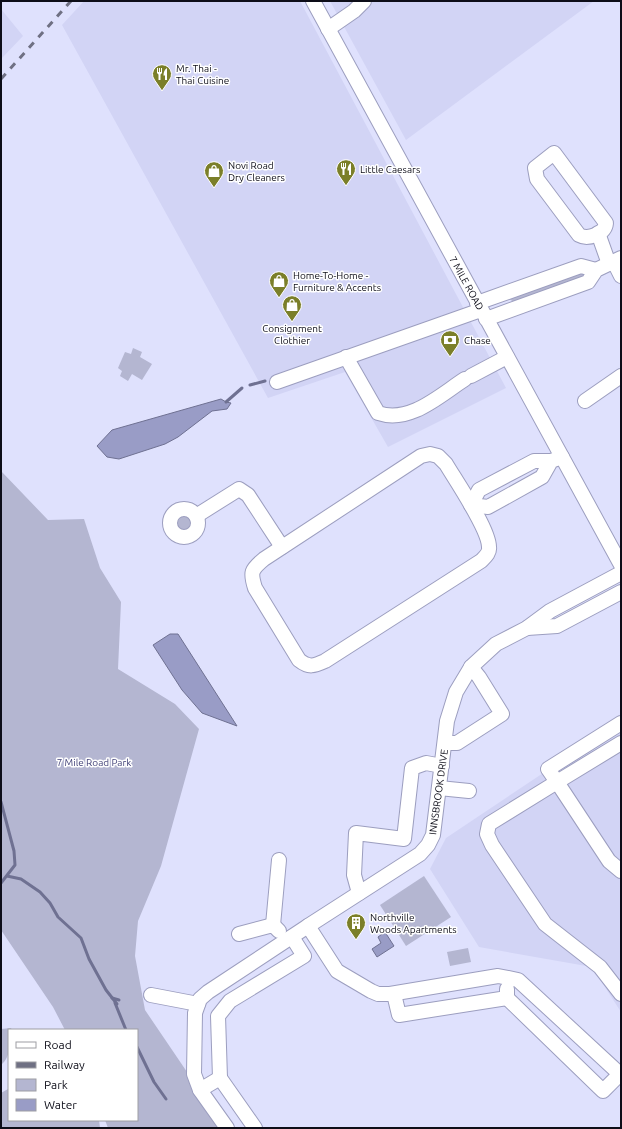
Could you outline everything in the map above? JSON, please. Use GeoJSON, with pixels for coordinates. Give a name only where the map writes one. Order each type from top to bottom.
{"type":"FeatureCollection","features":[{"type":"Feature","properties":{"kind":"street"},"geometry":{"type":"LineString","coordinates":[[328,29],[354,12],[364,1]]}},
{"type":"Feature","properties":{"kind":"street","name":"7 MILE ROAD"},"geometry":{"type":"LineString","coordinates":[[314,2],[507,357],[557,459],[621,565]]}},
{"type":"Feature","properties":{"kind":"street"},"geometry":{"type":"LineString","coordinates":[[553,154],[557,156],[606,223],[605,228],[598,233],[587,237],[579,235],[537,179],[535,168],[553,154]]}},
{"type":"Feature","properties":{"kind":"street"},"geometry":{"type":"LineString","coordinates":[[598,233],[615,261],[621,276]]}},
{"type":"Feature","properties":{"kind":"street"},"geometry":{"type":"LineString","coordinates":[[277,382],[481,310],[581,266],[596,270],[615,261]]}},
{"type":"Feature","properties":{"kind":"street"},"geometry":{"type":"LineString","coordinates":[[346,357],[375,409],[378,413],[385,416],[412,412],[468,377],[507,357]]}},
{"type":"Feature","properties":{"kind":"street"},"geometry":{"type":"LineString","coordinates":[[585,401],[621,376]]}},
{"type":"Feature","properties":{"kind":"street"},"geometry":{"type":"LineString","coordinates":[[430,454],[438,456],[446,464],[471,505],[485,532],[490,547],[489,551],[481,561],[315,666],[307,666],[299,660],[255,588],[252,576],[254,568],[282,547],[421,456],[430,454]]}},
{"type":"Feature","properties":{"kind":"street"},"geometry":{"type":"LineString","coordinates":[[471,505],[479,490],[534,461],[557,459]]}},
{"type":"Feature","properties":{"kind":"street"},"geometry":{"type":"LineString","coordinates":[[471,505],[488,507],[542,477],[557,459]]}},
{"type":"Feature","properties":{"kind":"street"},"geometry":{"type":"LineString","coordinates":[[196,516],[239,490],[248,495],[282,547]]}},
{"type":"Feature","properties":{"kind":"street","name":"INNSBROOK DRIVE"},"geometry":{"type":"LineString","coordinates":[[198,1004],[208,992],[420,854],[428,845],[433,835],[451,706],[461,682],[471,667],[496,644],[527,628],[550,611],[621,573]]}},
{"type":"Feature","properties":{"kind":"street","name":"INNSBROOK DRIVE"},"geometry":{"type":"LineString","coordinates":[[527,628],[557,626],[621,592]]}},
{"type":"Feature","properties":{"kind":"street"},"geometry":{"type":"LineString","coordinates":[[445,743],[458,743],[502,714],[471,667]]}},
{"type":"Feature","properties":{"kind":"street"},"geometry":{"type":"LineString","coordinates":[[621,723],[548,769],[609,861],[621,870]]}},
{"type":"Feature","properties":{"kind":"street"},"geometry":{"type":"LineString","coordinates":[[621,743],[489,824],[487,834],[492,845],[545,924],[600,967],[621,994]]}},
{"type":"Feature","properties":{"kind":"street"},"geometry":{"type":"LineString","coordinates":[[359,893],[354,875],[356,833],[404,839],[412,768],[426,763],[442,766]]}},
{"type":"Feature","properties":{"kind":"street"},"geometry":{"type":"LineString","coordinates":[[439,788],[469,792]]}},
{"type":"Feature","properties":{"kind":"street"},"geometry":{"type":"LineString","coordinates":[[273,925],[279,860]]}},
{"type":"Feature","properties":{"kind":"street"},"geometry":{"type":"LineString","coordinates":[[240,934],[273,925]]}},
{"type":"Feature","properties":{"kind":"street"},"geometry":{"type":"LineString","coordinates":[[256,1128],[220,1078],[218,1016],[230,1001],[304,956],[290,938],[273,925]]}},
{"type":"Feature","properties":{"kind":"street"},"geometry":{"type":"LineString","coordinates":[[308,926],[332,965],[341,973],[371,991],[384,995],[498,976],[509,977],[523,984],[621,1075],[603,1091],[507,998]]}},
{"type":"Feature","properties":{"kind":"street"},"geometry":{"type":"LineString","coordinates":[[507,998],[509,977]]}},
{"type":"Feature","properties":{"kind":"street"},"geometry":{"type":"LineString","coordinates":[[394,994],[399,1015],[507,998]]}},
{"type":"Feature","properties":{"kind":"street"},"geometry":{"type":"LineString","coordinates":[[150,995],[198,1004],[195,1013],[194,1074],[200,1090],[227,1128]]}},
{"type":"Feature","properties":{"kind":"street"},"geometry":{"type":"LineString","coordinates":[[200,1090],[220,1078]]}},
{"type":"Feature","properties":{"kind":"shaded area"},"geometry":{"type":"Polygon","coordinates":[[[84,1],[300,1],[506,388],[388,447],[345,372],[268,398],[62,25],[84,1]]]}},
{"type":"Feature","properties":{"kind":"shaded area"},"geometry":{"type":"Polygon","coordinates":[[[330,1],[594,1],[406,140],[330,1]]]}},
{"type":"Feature","properties":{"kind":"shaded area"},"geometry":{"type":"Polygon","coordinates":[[[1,9],[23,36],[1,59],[1,9]]]}},
{"type":"Feature","properties":{"kind":"shaded area"},"geometry":{"type":"Polygon","coordinates":[[[621,721],[621,1012],[592,967],[479,947],[430,869],[446,838],[621,721]]]}},
{"type":"Feature","properties":{"kind":"green space"},"geometry":{"type":"Polygon","coordinates":[[[582,270],[586,276],[514,302],[509,299],[582,270]]]}},
{"type":"Feature","properties":{"kind":"green space"},"geometry":{"type":"Polygon","coordinates":[[[133,348],[142,352],[140,357],[152,364],[142,380],[132,374],[128,381],[120,376],[122,371],[118,368],[125,352],[131,354],[133,348]]]}},
{"type":"Feature","properties":{"kind":"green space","name":"7 Mile Road Park"},"geometry":{"type":"Polygon","coordinates":[[[1,471],[48,520],[84,519],[100,568],[121,602],[118,669],[175,704],[199,729],[161,866],[138,921],[135,956],[145,1010],[225,1128],[108,1128],[105,1121],[138,1121],[138,1029],[64,1029],[53,1007],[1,930],[1,471]]]}},
{"type":"Feature","properties":{"kind":"green space"},"geometry":{"type":"Polygon","coordinates":[[[182,516],[190,517],[192,520],[188,529],[182,530],[177,527],[177,522],[182,516]]]}},
{"type":"Feature","properties":{"kind":"green space"},"geometry":{"type":"Polygon","coordinates":[[[424,876],[451,917],[406,946],[380,905],[424,876]]]}},
{"type":"Feature","properties":{"kind":"green space"},"geometry":{"type":"Polygon","coordinates":[[[468,948],[471,962],[450,966],[447,952],[468,948]]]}},
{"type":"Feature","properties":{"kind":"green space"},"geometry":{"type":"Polygon","coordinates":[[[11,1028],[12,1029],[8,1029],[7,1058],[1,1065],[1,1029],[11,1028]]]}},
{"type":"Feature","properties":{"kind":"green space"},"geometry":{"type":"Polygon","coordinates":[[[8,1089],[8,1121],[99,1121],[100,1128],[1,1128],[1,1093],[8,1089]]]}},
{"type":"Feature","properties":{"kind":"water"},"geometry":{"type":"Polygon","coordinates":[[[221,399],[231,403],[227,409],[212,411],[178,437],[165,444],[119,459],[107,457],[97,446],[112,430],[221,399]]]}},
{"type":"Feature","properties":{"kind":"water"},"geometry":{"type":"Polygon","coordinates":[[[170,634],[178,634],[237,726],[202,713],[182,690],[153,645],[170,634]]]}},
{"type":"Feature","properties":{"kind":"water"},"geometry":{"type":"Polygon","coordinates":[[[385,932],[394,946],[377,957],[372,949],[381,943],[378,937],[385,932]]]}},
{"type":"Feature","properties":{"kind":"waterway"},"geometry":{"type":"LineString","coordinates":[[250,385],[265,381]]}},
{"type":"Feature","properties":{"kind":"waterway"},"geometry":{"type":"LineString","coordinates":[[226,402],[242,388]]}},
{"type":"Feature","properties":{"kind":"waterway"},"geometry":{"type":"LineString","coordinates":[[1,802],[14,851],[15,865],[1,883]]}},
{"type":"Feature","properties":{"kind":"waterway"},"geometry":{"type":"LineString","coordinates":[[7,876],[21,879],[40,892],[50,903],[58,917],[81,938],[89,959],[106,990],[117,1004]]}},
{"type":"Feature","properties":{"kind":"waterway"},"geometry":{"type":"LineString","coordinates":[[112,998],[119,1000]]}},
{"type":"Feature","properties":{"kind":"waterway"},"geometry":{"type":"LineString","coordinates":[[115,1003],[126,1029]]}},
{"type":"Feature","properties":{"kind":"waterway"},"geometry":{"type":"LineString","coordinates":[[138,1049],[154,1082],[166,1099]]}},
{"type":"Feature","properties":{"kind":"railway"},"geometry":{"type":"LineString","coordinates":[[1,79],[71,1]]}},
{"type":"Feature","properties":{"kind":"place","name":"Mr. Thai - Thai Cuisine"},"geometry":{"type":"Point","coordinates":[162,91]}},
{"type":"Feature","properties":{"kind":"place","name":"Little Caesars"},"geometry":{"type":"Point","coordinates":[346,186]}},
{"type":"Feature","properties":{"kind":"place","name":"Novi Road Dry Cleaners"},"geometry":{"type":"Point","coordinates":[214,188]}},
{"type":"Feature","properties":{"kind":"place","name":"Home-To-Home - Furniture & Accents"},"geometry":{"type":"Point","coordinates":[279,298]}},
{"type":"Feature","properties":{"kind":"place","name":"Consignment Clothier"},"geometry":{"type":"Point","coordinates":[292,322]}},
{"type":"Feature","properties":{"kind":"place","name":"Chase"},"geometry":{"type":"Point","coordinates":[450,357]}},
{"type":"Feature","properties":{"kind":"place","name":"Northville Woods Apartments"},"geometry":{"type":"Point","coordinates":[356,940]}}]}
